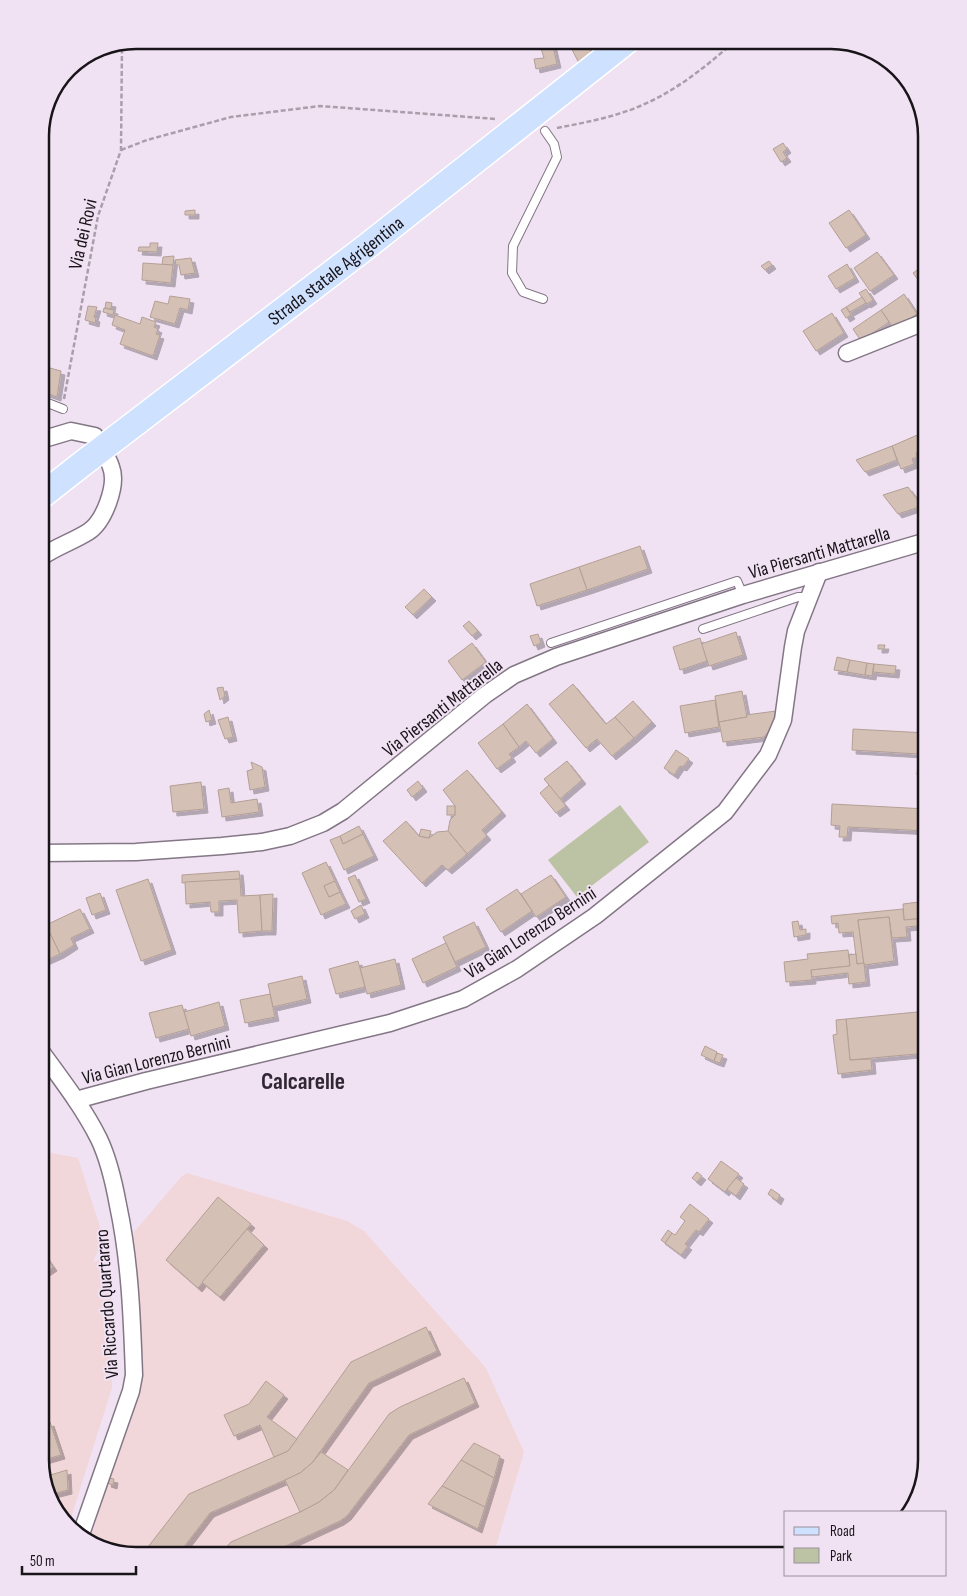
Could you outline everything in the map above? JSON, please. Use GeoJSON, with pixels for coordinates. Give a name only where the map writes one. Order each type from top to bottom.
{"type":"FeatureCollection","features":[{"type":"Feature","properties":{"kind":"main road","name":"Strada statale Agrigentina"},"geometry":{"type":"LineString","coordinates":[[49,491],[373,241],[617,49]]}},
{"type":"Feature","properties":{"kind":"street"},"geometry":{"type":"LineString","coordinates":[[846,353],[918,325]]}},
{"type":"Feature","properties":{"kind":"street"},"geometry":{"type":"LineString","coordinates":[[49,438],[71,431],[95,436],[112,468],[112,489],[103,516],[89,532],[49,552]]}},
{"type":"Feature","properties":{"kind":"street","name":"Via Piersanti Mattarella"},"geometry":{"type":"LineString","coordinates":[[49,853],[168,850],[262,842],[290,836],[323,823],[343,811],[485,695],[514,675],[657,616],[743,595],[918,542]]}},
{"type":"Feature","properties":{"kind":"street","name":"Via Gian Lorenzo Bernini"},"geometry":{"type":"LineString","coordinates":[[76,1100],[390,1023],[463,999],[517,969],[594,916],[725,812],[768,755],[783,720],[792,647],[796,631],[819,572]]}},
{"type":"Feature","properties":{"kind":"street","name":"Via Riccardo Quartararo"},"geometry":{"type":"LineString","coordinates":[[49,1062],[76,1100],[99,1140],[108,1163],[116,1192],[128,1267],[134,1375],[131,1391],[83,1530]]}},
{"type":"Feature","properties":{"kind":"lane"},"geometry":{"type":"LineString","coordinates":[[542,299],[523,292],[512,273],[513,246],[557,156],[554,144],[545,131]]}},
{"type":"Feature","properties":{"kind":"lane"},"geometry":{"type":"LineString","coordinates":[[49,404],[63,409]]}},
{"type":"Feature","properties":{"kind":"lane"},"geometry":{"type":"LineString","coordinates":[[704,629],[798,597],[809,598]]}},
{"type":"Feature","properties":{"kind":"lane"},"geometry":{"type":"LineString","coordinates":[[551,643],[657,616]]}},
{"type":"Feature","properties":{"kind":"path"},"geometry":{"type":"LineString","coordinates":[[545,131],[604,118],[649,103],[691,78],[725,49]]}},
{"type":"Feature","properties":{"kind":"path","name":"Via dei Rovi"},"geometry":{"type":"LineString","coordinates":[[63,409],[98,216],[121,150],[122,50]]}},
{"type":"Feature","properties":{"kind":"path"},"geometry":{"type":"LineString","coordinates":[[121,150],[147,140],[231,117],[320,106],[501,119]]}},
{"type":"Feature","properties":{"kind":"shaded area"},"geometry":{"type":"Polygon","coordinates":[[[49,1153],[78,1158],[104,1240],[93,1261],[106,1260],[105,1271],[112,1271],[112,1388],[71,1519],[58,1499],[49,1472],[49,1153]]]}},
{"type":"Feature","properties":{"kind":"shaded area"},"geometry":{"type":"Polygon","coordinates":[[[187,1173],[347,1221],[364,1231],[486,1368],[524,1452],[496,1547],[130,1547],[108,1543],[91,1535],[136,1396],[134,1232],[181,1177],[187,1173]]]}},
{"type":"Feature","properties":{"kind":"green space"},"geometry":{"type":"Polygon","coordinates":[[[620,805],[649,842],[577,897],[548,860],[620,805]]]}},
{"type":"Feature","properties":{"kind":"building"},"geometry":{"type":"Polygon","coordinates":[[[541,49],[554,49],[557,64],[536,69],[534,59],[544,58],[541,49]]]}},
{"type":"Feature","properties":{"kind":"building"},"geometry":{"type":"Polygon","coordinates":[[[572,49],[590,49],[593,56],[580,65],[572,49]]]}},
{"type":"Feature","properties":{"kind":"building"},"geometry":{"type":"Polygon","coordinates":[[[783,143],[787,149],[783,152],[787,158],[781,162],[773,149],[783,143]]]}},
{"type":"Feature","properties":{"kind":"building"},"geometry":{"type":"Polygon","coordinates":[[[195,210],[195,215],[185,215],[185,211],[195,210]]]}},
{"type":"Feature","properties":{"kind":"building"},"geometry":{"type":"Polygon","coordinates":[[[849,210],[866,235],[846,248],[829,223],[849,210]]]}},
{"type":"Feature","properties":{"kind":"building"},"geometry":{"type":"Polygon","coordinates":[[[150,243],[158,243],[157,252],[138,251],[139,247],[150,247],[150,243]]]}},
{"type":"Feature","properties":{"kind":"building"},"geometry":{"type":"Polygon","coordinates":[[[877,252],[894,275],[870,291],[854,268],[877,252]]]}},
{"type":"Feature","properties":{"kind":"building"},"geometry":{"type":"Polygon","coordinates":[[[174,256],[173,265],[162,265],[163,257],[174,256]]]}},
{"type":"Feature","properties":{"kind":"building"},"geometry":{"type":"Polygon","coordinates":[[[191,258],[195,273],[181,275],[179,265],[176,265],[175,260],[191,258]]]}},
{"type":"Feature","properties":{"kind":"building"},"geometry":{"type":"Polygon","coordinates":[[[769,261],[772,265],[765,270],[761,266],[769,261]]]}},
{"type":"Feature","properties":{"kind":"building"},"geometry":{"type":"Polygon","coordinates":[[[143,263],[173,265],[171,283],[142,280],[143,263]]]}},
{"type":"Feature","properties":{"kind":"building"},"geometry":{"type":"Polygon","coordinates":[[[847,264],[855,278],[836,289],[828,276],[847,264]]]}},
{"type":"Feature","properties":{"kind":"building"},"geometry":{"type":"Polygon","coordinates":[[[918,269],[918,280],[913,273],[918,269]]]}},
{"type":"Feature","properties":{"kind":"building"},"geometry":{"type":"Polygon","coordinates":[[[866,289],[873,300],[867,304],[859,293],[866,289]]]}},
{"type":"Feature","properties":{"kind":"building"},"geometry":{"type":"Polygon","coordinates":[[[904,294],[917,314],[894,329],[881,310],[904,294]]]}},
{"type":"Feature","properties":{"kind":"building"},"geometry":{"type":"Polygon","coordinates":[[[170,296],[190,299],[188,310],[180,308],[175,324],[150,317],[155,301],[168,304],[170,296]]]}},
{"type":"Feature","properties":{"kind":"building"},"geometry":{"type":"Polygon","coordinates":[[[862,297],[866,303],[850,312],[846,307],[862,297]]]}},
{"type":"Feature","properties":{"kind":"building"},"geometry":{"type":"Polygon","coordinates":[[[106,302],[112,303],[111,309],[105,308],[106,302]]]}},
{"type":"Feature","properties":{"kind":"building"},"geometry":{"type":"Polygon","coordinates":[[[88,306],[97,307],[94,317],[96,318],[95,323],[85,320],[88,306]]]}},
{"type":"Feature","properties":{"kind":"building"},"geometry":{"type":"Polygon","coordinates":[[[846,307],[851,315],[846,318],[841,310],[846,307]]]}},
{"type":"Feature","properties":{"kind":"building"},"geometry":{"type":"Polygon","coordinates":[[[104,308],[114,310],[113,315],[103,312],[104,308]]]}},
{"type":"Feature","properties":{"kind":"building"},"geometry":{"type":"Polygon","coordinates":[[[881,310],[889,322],[861,341],[853,329],[881,310]]]}},
{"type":"Feature","properties":{"kind":"building"},"geometry":{"type":"Polygon","coordinates":[[[832,313],[844,333],[816,351],[803,331],[832,313]]]}},
{"type":"Feature","properties":{"kind":"building"},"geometry":{"type":"Polygon","coordinates":[[[115,315],[140,324],[142,317],[156,322],[154,327],[158,329],[156,334],[160,335],[153,356],[120,344],[125,330],[112,325],[115,315]]]}},
{"type":"Feature","properties":{"kind":"building"},"geometry":{"type":"Polygon","coordinates":[[[50,368],[61,371],[57,397],[49,394],[50,368]]]}},
{"type":"Feature","properties":{"kind":"building"},"geometry":{"type":"Polygon","coordinates":[[[918,435],[917,457],[912,459],[914,464],[901,469],[892,446],[918,435]]]}},
{"type":"Feature","properties":{"kind":"building"},"geometry":{"type":"Polygon","coordinates":[[[892,446],[897,460],[865,472],[856,460],[892,446]]]}},
{"type":"Feature","properties":{"kind":"building"},"geometry":{"type":"Polygon","coordinates":[[[908,487],[918,501],[918,507],[898,514],[883,495],[908,487]]]}},
{"type":"Feature","properties":{"kind":"building"},"geometry":{"type":"Polygon","coordinates":[[[640,546],[648,569],[587,590],[579,567],[640,546]]]}},
{"type":"Feature","properties":{"kind":"building"},"geometry":{"type":"Polygon","coordinates":[[[579,567],[587,590],[537,606],[530,584],[579,567]]]}},
{"type":"Feature","properties":{"kind":"building"},"geometry":{"type":"Polygon","coordinates":[[[424,589],[432,597],[413,615],[405,607],[424,589]]]}},
{"type":"Feature","properties":{"kind":"building"},"geometry":{"type":"Polygon","coordinates":[[[469,621],[478,631],[472,636],[463,626],[469,621]]]}},
{"type":"Feature","properties":{"kind":"building"},"geometry":{"type":"Polygon","coordinates":[[[736,632],[743,655],[709,666],[701,644],[736,632]]]}},
{"type":"Feature","properties":{"kind":"building"},"geometry":{"type":"Polygon","coordinates":[[[538,634],[541,643],[534,646],[530,636],[538,634]]]}},
{"type":"Feature","properties":{"kind":"building"},"geometry":{"type":"Polygon","coordinates":[[[700,638],[707,661],[680,670],[673,647],[700,638]]]}},
{"type":"Feature","properties":{"kind":"building"},"geometry":{"type":"Polygon","coordinates":[[[472,643],[486,662],[462,680],[448,661],[472,643]]]}},
{"type":"Feature","properties":{"kind":"building"},"geometry":{"type":"Polygon","coordinates":[[[878,645],[885,645],[884,649],[878,649],[878,645]]]}},
{"type":"Feature","properties":{"kind":"building"},"geometry":{"type":"Polygon","coordinates":[[[837,657],[850,660],[847,672],[834,670],[837,657]]]}},
{"type":"Feature","properties":{"kind":"building"},"geometry":{"type":"Polygon","coordinates":[[[850,660],[867,663],[865,675],[847,672],[850,660]]]}},
{"type":"Feature","properties":{"kind":"building"},"geometry":{"type":"Polygon","coordinates":[[[867,663],[874,664],[872,676],[865,675],[867,663]]]}},
{"type":"Feature","properties":{"kind":"building"},"geometry":{"type":"Polygon","coordinates":[[[874,664],[896,666],[895,674],[873,672],[874,664]]]}},
{"type":"Feature","properties":{"kind":"building"},"geometry":{"type":"Polygon","coordinates":[[[573,684],[606,724],[615,717],[634,738],[612,756],[597,739],[586,748],[549,704],[573,684]]]}},
{"type":"Feature","properties":{"kind":"building"},"geometry":{"type":"Polygon","coordinates":[[[223,687],[225,696],[220,700],[217,688],[223,687]]]}},
{"type":"Feature","properties":{"kind":"building"},"geometry":{"type":"Polygon","coordinates":[[[742,691],[747,717],[719,722],[715,696],[742,691]]]}},
{"type":"Feature","properties":{"kind":"building"},"geometry":{"type":"Polygon","coordinates":[[[715,700],[719,727],[685,733],[680,706],[715,700]]]}},
{"type":"Feature","properties":{"kind":"building"},"geometry":{"type":"Polygon","coordinates":[[[633,701],[652,722],[634,738],[615,717],[633,701]]]}},
{"type":"Feature","properties":{"kind":"building"},"geometry":{"type":"Polygon","coordinates":[[[527,704],[553,739],[536,753],[526,741],[519,747],[503,724],[527,704]]]}},
{"type":"Feature","properties":{"kind":"building"},"geometry":{"type":"Polygon","coordinates":[[[209,710],[212,720],[206,722],[204,714],[209,710]]]}},
{"type":"Feature","properties":{"kind":"building"},"geometry":{"type":"Polygon","coordinates":[[[776,711],[773,726],[764,737],[723,742],[719,722],[747,717],[746,715],[776,711]]]}},
{"type":"Feature","properties":{"kind":"building"},"geometry":{"type":"Polygon","coordinates":[[[228,717],[233,737],[225,739],[218,720],[228,717]]]}},
{"type":"Feature","properties":{"kind":"building"},"geometry":{"type":"Polygon","coordinates":[[[503,724],[519,747],[509,754],[512,758],[497,769],[478,743],[503,724]]]}},
{"type":"Feature","properties":{"kind":"building"},"geometry":{"type":"Polygon","coordinates":[[[853,729],[918,733],[918,754],[852,750],[853,729]]]}},
{"type":"Feature","properties":{"kind":"building"},"geometry":{"type":"Polygon","coordinates":[[[676,750],[689,759],[683,767],[680,766],[674,775],[664,768],[676,750]]]}},
{"type":"Feature","properties":{"kind":"building"},"geometry":{"type":"Polygon","coordinates":[[[567,761],[582,780],[560,799],[544,779],[567,761]]]}},
{"type":"Feature","properties":{"kind":"building"},"geometry":{"type":"Polygon","coordinates":[[[251,762],[262,767],[265,787],[250,790],[247,771],[253,769],[251,762]]]}},
{"type":"Feature","properties":{"kind":"building"},"geometry":{"type":"Polygon","coordinates":[[[467,770],[502,812],[482,830],[487,836],[467,854],[448,831],[450,820],[455,815],[455,806],[443,790],[467,770]]]}},
{"type":"Feature","properties":{"kind":"building"},"geometry":{"type":"Polygon","coordinates":[[[418,781],[423,788],[412,797],[407,790],[418,781]]]}},
{"type":"Feature","properties":{"kind":"building"},"geometry":{"type":"Polygon","coordinates":[[[201,782],[204,809],[173,812],[170,786],[201,782]]]}},
{"type":"Feature","properties":{"kind":"building"},"geometry":{"type":"Polygon","coordinates":[[[549,785],[566,806],[556,813],[540,793],[549,785]]]}},
{"type":"Feature","properties":{"kind":"building"},"geometry":{"type":"Polygon","coordinates":[[[229,788],[231,803],[257,799],[259,812],[222,817],[218,790],[229,788]]]}},
{"type":"Feature","properties":{"kind":"building"},"geometry":{"type":"Polygon","coordinates":[[[832,804],[918,809],[918,831],[848,827],[847,837],[839,837],[840,826],[831,825],[832,804]]]}},
{"type":"Feature","properties":{"kind":"building"},"geometry":{"type":"Polygon","coordinates":[[[447,806],[455,806],[455,815],[447,815],[447,806]]]}},
{"type":"Feature","properties":{"kind":"building"},"geometry":{"type":"Polygon","coordinates":[[[406,821],[419,836],[429,838],[437,832],[448,831],[467,854],[448,870],[442,865],[422,883],[383,841],[406,821]]]}},
{"type":"Feature","properties":{"kind":"building"},"geometry":{"type":"Polygon","coordinates":[[[359,826],[363,834],[343,844],[340,836],[359,826]]]}},
{"type":"Feature","properties":{"kind":"building"},"geometry":{"type":"Polygon","coordinates":[[[421,829],[431,831],[429,838],[419,836],[421,829]]]}},
{"type":"Feature","properties":{"kind":"building"},"geometry":{"type":"Polygon","coordinates":[[[363,834],[374,856],[344,870],[330,840],[340,836],[343,844],[363,834]]]}},
{"type":"Feature","properties":{"kind":"building"},"geometry":{"type":"Polygon","coordinates":[[[326,862],[335,881],[324,886],[329,897],[340,892],[346,904],[321,915],[302,873],[326,862]]]}},
{"type":"Feature","properties":{"kind":"building"},"geometry":{"type":"Polygon","coordinates":[[[239,871],[240,879],[182,883],[182,875],[239,871]]]}},
{"type":"Feature","properties":{"kind":"building"},"geometry":{"type":"Polygon","coordinates":[[[355,875],[366,899],[359,902],[348,878],[355,875]]]}},
{"type":"Feature","properties":{"kind":"building"},"geometry":{"type":"Polygon","coordinates":[[[551,875],[566,897],[536,917],[521,894],[551,875]]]}},
{"type":"Feature","properties":{"kind":"building"},"geometry":{"type":"Polygon","coordinates":[[[148,879],[172,950],[141,961],[116,890],[148,879]]]}},
{"type":"Feature","properties":{"kind":"building"},"geometry":{"type":"Polygon","coordinates":[[[240,879],[241,896],[260,895],[262,931],[239,933],[237,900],[219,901],[219,912],[211,912],[210,902],[186,904],[185,882],[240,879]]]}},
{"type":"Feature","properties":{"kind":"building"},"geometry":{"type":"Polygon","coordinates":[[[335,881],[340,892],[329,897],[324,886],[335,881]]]}},
{"type":"Feature","properties":{"kind":"building"},"geometry":{"type":"Polygon","coordinates":[[[517,889],[532,911],[501,932],[486,909],[517,889]]]}},
{"type":"Feature","properties":{"kind":"building"},"geometry":{"type":"Polygon","coordinates":[[[100,893],[106,910],[92,915],[86,898],[100,893]]]}},
{"type":"Feature","properties":{"kind":"building"},"geometry":{"type":"Polygon","coordinates":[[[273,894],[272,931],[262,931],[260,895],[273,894]]]}},
{"type":"Feature","properties":{"kind":"building"},"geometry":{"type":"Polygon","coordinates":[[[918,902],[918,919],[904,920],[903,904],[918,902]]]}},
{"type":"Feature","properties":{"kind":"building"},"geometry":{"type":"Polygon","coordinates":[[[361,905],[365,914],[355,919],[351,911],[361,905]]]}},
{"type":"Feature","properties":{"kind":"building"},"geometry":{"type":"Polygon","coordinates":[[[80,909],[90,929],[71,938],[74,945],[60,954],[49,931],[49,924],[80,909]]]}},
{"type":"Feature","properties":{"kind":"building"},"geometry":{"type":"Polygon","coordinates":[[[903,909],[904,920],[918,919],[918,926],[906,927],[907,937],[892,938],[889,917],[858,920],[864,963],[857,964],[853,932],[839,933],[838,923],[832,924],[831,916],[903,909]]]}},
{"type":"Feature","properties":{"kind":"building"},"geometry":{"type":"Polygon","coordinates":[[[889,917],[894,961],[864,965],[858,920],[889,917]]]}},
{"type":"Feature","properties":{"kind":"building"},"geometry":{"type":"Polygon","coordinates":[[[798,921],[800,930],[806,929],[806,935],[794,937],[792,922],[798,921]]]}},
{"type":"Feature","properties":{"kind":"building"},"geometry":{"type":"Polygon","coordinates":[[[474,922],[486,947],[455,962],[443,937],[474,922]]]}},
{"type":"Feature","properties":{"kind":"building"},"geometry":{"type":"Polygon","coordinates":[[[49,931],[60,954],[49,959],[49,931]]]}},
{"type":"Feature","properties":{"kind":"building"},"geometry":{"type":"Polygon","coordinates":[[[446,943],[457,967],[423,983],[412,959],[446,943]]]}},
{"type":"Feature","properties":{"kind":"building"},"geometry":{"type":"Polygon","coordinates":[[[848,950],[850,966],[811,970],[812,980],[786,982],[784,962],[808,959],[807,954],[848,950]]]}},
{"type":"Feature","properties":{"kind":"building"},"geometry":{"type":"Polygon","coordinates":[[[856,954],[857,964],[864,963],[866,982],[849,984],[848,973],[812,977],[811,970],[850,966],[849,955],[856,954]]]}},
{"type":"Feature","properties":{"kind":"building"},"geometry":{"type":"Polygon","coordinates":[[[395,959],[401,985],[367,994],[360,968],[395,959]]]}},
{"type":"Feature","properties":{"kind":"building"},"geometry":{"type":"Polygon","coordinates":[[[358,961],[365,987],[336,994],[329,969],[358,961]]]}},
{"type":"Feature","properties":{"kind":"building"},"geometry":{"type":"Polygon","coordinates":[[[302,976],[307,999],[273,1007],[268,984],[302,976]]]}},
{"type":"Feature","properties":{"kind":"building"},"geometry":{"type":"Polygon","coordinates":[[[270,994],[275,1017],[245,1023],[240,1000],[270,994]]]}},
{"type":"Feature","properties":{"kind":"building"},"geometry":{"type":"Polygon","coordinates":[[[219,1002],[225,1026],[191,1036],[184,1012],[219,1002]]]}},
{"type":"Feature","properties":{"kind":"building"},"geometry":{"type":"Polygon","coordinates":[[[182,1005],[189,1029],[156,1038],[149,1013],[182,1005]]]}},
{"type":"Feature","properties":{"kind":"building"},"geometry":{"type":"Polygon","coordinates":[[[918,1012],[918,1054],[850,1060],[846,1019],[918,1012]]]}},
{"type":"Feature","properties":{"kind":"building"},"geometry":{"type":"Polygon","coordinates":[[[846,1019],[850,1060],[871,1059],[872,1070],[838,1074],[833,1035],[837,1034],[836,1020],[846,1019]]]}},
{"type":"Feature","properties":{"kind":"building"},"geometry":{"type":"Polygon","coordinates":[[[705,1046],[717,1052],[714,1061],[701,1055],[705,1046]]]}},
{"type":"Feature","properties":{"kind":"building"},"geometry":{"type":"Polygon","coordinates":[[[717,1053],[723,1055],[720,1063],[714,1061],[717,1053]]]}},
{"type":"Feature","properties":{"kind":"building"},"geometry":{"type":"Polygon","coordinates":[[[721,1161],[739,1174],[725,1192],[708,1179],[721,1161]]]}},
{"type":"Feature","properties":{"kind":"building"},"geometry":{"type":"Polygon","coordinates":[[[697,1172],[702,1176],[697,1182],[692,1178],[697,1172]]]}},
{"type":"Feature","properties":{"kind":"building"},"geometry":{"type":"Polygon","coordinates":[[[736,1178],[744,1184],[736,1196],[727,1189],[736,1178]]]}},
{"type":"Feature","properties":{"kind":"building"},"geometry":{"type":"Polygon","coordinates":[[[771,1189],[780,1195],[777,1201],[768,1194],[771,1189]]]}},
{"type":"Feature","properties":{"kind":"building"},"geometry":{"type":"Polygon","coordinates":[[[218,1197],[251,1224],[198,1288],[166,1260],[218,1197]]]}},
{"type":"Feature","properties":{"kind":"building"},"geometry":{"type":"Polygon","coordinates":[[[690,1204],[709,1219],[699,1232],[696,1230],[685,1244],[688,1246],[681,1255],[665,1243],[672,1233],[675,1235],[685,1221],[680,1217],[690,1204]]]}},
{"type":"Feature","properties":{"kind":"building"},"geometry":{"type":"Polygon","coordinates":[[[247,1229],[264,1245],[220,1297],[202,1282],[247,1229]]]}},
{"type":"Feature","properties":{"kind":"building"},"geometry":{"type":"Polygon","coordinates":[[[668,1230],[672,1233],[665,1243],[661,1240],[668,1230]]]}},
{"type":"Feature","properties":{"kind":"building"},"geometry":{"type":"Polygon","coordinates":[[[49,1261],[53,1267],[49,1270],[49,1261]]]}},
{"type":"Feature","properties":{"kind":"building"},"geometry":{"type":"Polygon","coordinates":[[[426,1327],[437,1351],[369,1383],[312,1463],[300,1473],[210,1513],[184,1547],[148,1547],[189,1494],[288,1451],[351,1362],[426,1327]]]}},
{"type":"Feature","properties":{"kind":"building"},"geometry":{"type":"Polygon","coordinates":[[[464,1378],[475,1403],[409,1435],[347,1516],[340,1521],[284,1547],[226,1547],[231,1542],[319,1502],[334,1490],[389,1414],[400,1407],[464,1378]]]}},
{"type":"Feature","properties":{"kind":"building"},"geometry":{"type":"Polygon","coordinates":[[[266,1381],[284,1395],[267,1417],[297,1439],[288,1451],[274,1457],[260,1425],[234,1436],[224,1415],[249,1404],[266,1381]]]}},
{"type":"Feature","properties":{"kind":"building"},"geometry":{"type":"Polygon","coordinates":[[[49,1422],[61,1455],[49,1458],[49,1422]]]}},
{"type":"Feature","properties":{"kind":"building"},"geometry":{"type":"Polygon","coordinates":[[[474,1443],[500,1456],[494,1478],[461,1460],[474,1443]]]}},
{"type":"Feature","properties":{"kind":"building"},"geometry":{"type":"Polygon","coordinates":[[[321,1452],[348,1470],[334,1490],[319,1502],[300,1512],[285,1480],[300,1473],[321,1452]]]}},
{"type":"Feature","properties":{"kind":"building"},"geometry":{"type":"Polygon","coordinates":[[[461,1460],[494,1478],[485,1507],[442,1486],[461,1460]]]}},
{"type":"Feature","properties":{"kind":"building"},"geometry":{"type":"Polygon","coordinates":[[[67,1470],[68,1490],[56,1493],[50,1475],[67,1470]]]}},
{"type":"Feature","properties":{"kind":"building"},"geometry":{"type":"Polygon","coordinates":[[[109,1478],[114,1479],[113,1485],[107,1483],[109,1478]]]}},
{"type":"Feature","properties":{"kind":"building"},"geometry":{"type":"Polygon","coordinates":[[[442,1486],[485,1507],[478,1529],[428,1504],[442,1486]]]}},
{"type":"Feature","properties":{"kind":"district","name":"Calcarelle"},"geometry":{"type":"Point","coordinates":[303,1081]}}]}
